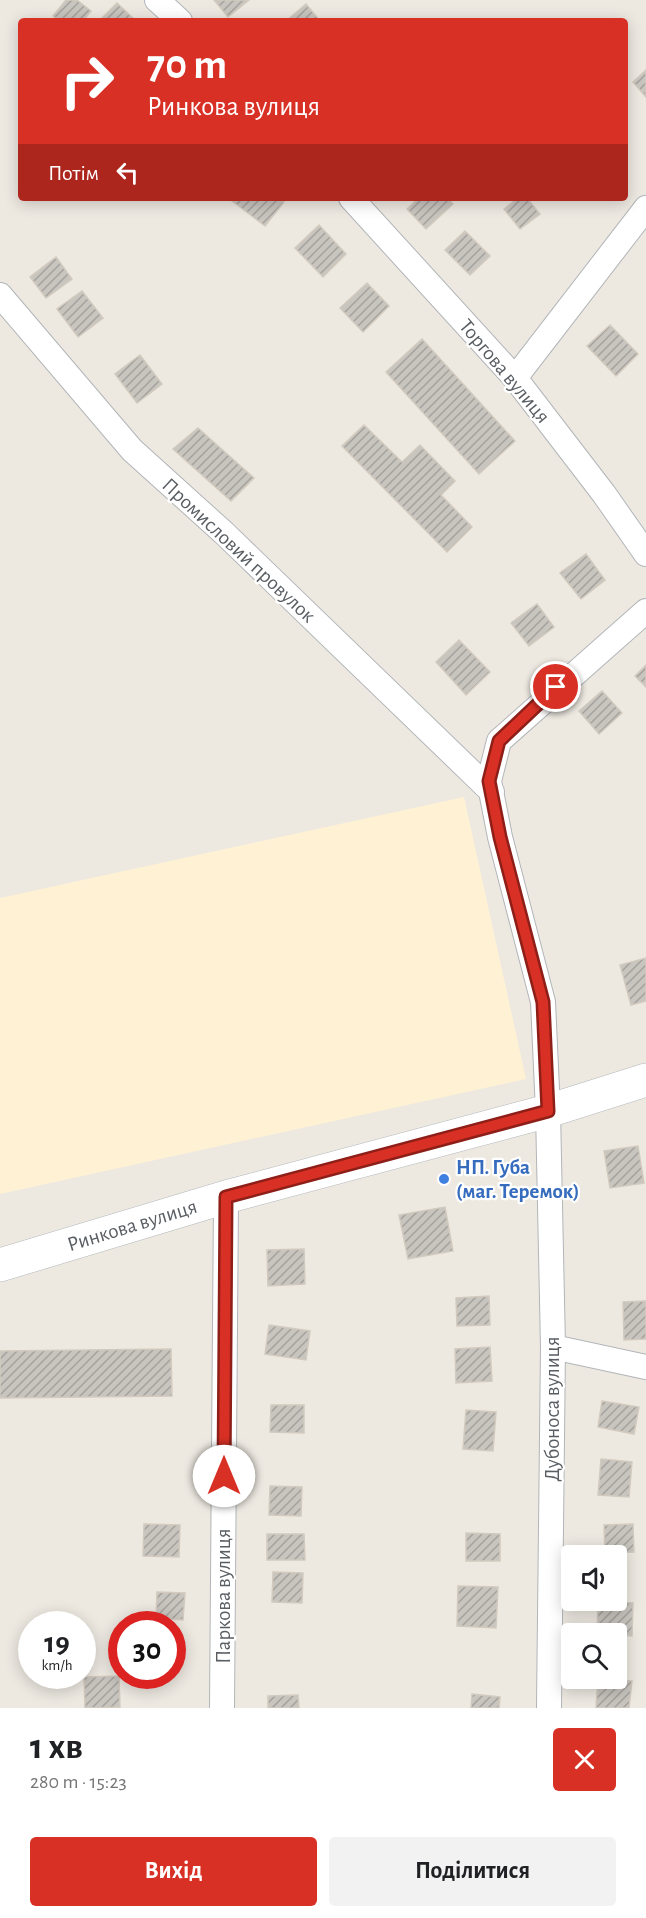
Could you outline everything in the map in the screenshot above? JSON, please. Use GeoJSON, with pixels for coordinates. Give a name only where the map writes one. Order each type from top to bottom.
{"type":"FeatureCollection","features":[{"type":"Feature","properties":{"kind":"main road","name":"Ринкова вулиця"},"geometry":{"type":"LineString","coordinates":[[0,1265],[226,1197],[548,1111],[646,1080]]}},
{"type":"Feature","properties":{"kind":"street"},"geometry":{"type":"LineString","coordinates":[[157,0],[177,18]]}},
{"type":"Feature","properties":{"kind":"street","name":"Торгова вулиця"},"geometry":{"type":"LineString","coordinates":[[354,201],[515,378],[604,494],[646,554]]}},
{"type":"Feature","properties":{"kind":"street"},"geometry":{"type":"LineString","coordinates":[[515,378],[646,207]]}},
{"type":"Feature","properties":{"kind":"street","name":"Промисловий провулок"},"geometry":{"type":"LineString","coordinates":[[0,296],[132,450],[224,533],[492,792]]}},
{"type":"Feature","properties":{"kind":"street","name":"Дубоноса вулиця"},"geometry":{"type":"LineString","coordinates":[[549,1708],[553,1347],[548,1111],[543,1002],[500,837],[489,781],[499,741],[646,610]]}},
{"type":"Feature","properties":{"kind":"street","name":"Паркова вулиця"},"geometry":{"type":"LineString","coordinates":[[222,1708],[226,1197]]}},
{"type":"Feature","properties":{"kind":"street"},"geometry":{"type":"LineString","coordinates":[[553,1347],[646,1367]]}},
{"type":"Feature","properties":{"kind":"shaded area"},"geometry":{"type":"Polygon","coordinates":[[[464,797],[526,1079],[0,1194],[0,898],[464,797]]]}},
{"type":"Feature","properties":{"kind":"building"},"geometry":{"type":"Polygon","coordinates":[[[66,0],[77,0],[91,11],[85,18],[55,18],[53,16],[66,0]]]}},
{"type":"Feature","properties":{"kind":"building"},"geometry":{"type":"Polygon","coordinates":[[[214,0],[249,0],[228,17],[214,0]]]}},
{"type":"Feature","properties":{"kind":"building"},"geometry":{"type":"Polygon","coordinates":[[[117,3],[133,18],[102,18],[117,3]]]}},
{"type":"Feature","properties":{"kind":"building"},"geometry":{"type":"Polygon","coordinates":[[[306,4],[318,18],[290,18],[306,4]]]}},
{"type":"Feature","properties":{"kind":"building"},"geometry":{"type":"Polygon","coordinates":[[[646,70],[646,97],[633,82],[646,70]]]}},
{"type":"Feature","properties":{"kind":"building"},"geometry":{"type":"Polygon","coordinates":[[[232,201],[284,202],[265,226],[232,201]]]}},
{"type":"Feature","properties":{"kind":"building"},"geometry":{"type":"Polygon","coordinates":[[[416,201],[450,201],[453,204],[426,229],[407,209],[416,201]]]}},
{"type":"Feature","properties":{"kind":"building"},"geometry":{"type":"Polygon","coordinates":[[[514,201],[529,201],[540,214],[520,229],[504,209],[514,201]]]}},
{"type":"Feature","properties":{"kind":"building"},"geometry":{"type":"Polygon","coordinates":[[[319,225],[346,254],[323,277],[295,248],[319,225]]]}},
{"type":"Feature","properties":{"kind":"building"},"geometry":{"type":"Polygon","coordinates":[[[465,231],[490,256],[470,275],[445,250],[465,231]]]}},
{"type":"Feature","properties":{"kind":"building"},"geometry":{"type":"Polygon","coordinates":[[[56,257],[72,279],[46,298],[30,277],[56,257]]]}},
{"type":"Feature","properties":{"kind":"building"},"geometry":{"type":"Polygon","coordinates":[[[367,283],[389,306],[363,332],[340,308],[367,283]]]}},
{"type":"Feature","properties":{"kind":"building"},"geometry":{"type":"Polygon","coordinates":[[[82,291],[103,318],[78,337],[57,309],[82,291]]]}},
{"type":"Feature","properties":{"kind":"building"},"geometry":{"type":"Polygon","coordinates":[[[610,325],[638,354],[616,376],[587,346],[610,325]]]}},
{"type":"Feature","properties":{"kind":"building"},"geometry":{"type":"Polygon","coordinates":[[[422,339],[515,441],[479,474],[386,372],[422,339]]]}},
{"type":"Feature","properties":{"kind":"building"},"geometry":{"type":"Polygon","coordinates":[[[140,355],[162,384],[137,403],[115,374],[140,355]]]}},
{"type":"Feature","properties":{"kind":"building"},"geometry":{"type":"Polygon","coordinates":[[[364,425],[402,462],[420,445],[455,481],[441,495],[472,527],[447,552],[342,446],[364,425]]]}},
{"type":"Feature","properties":{"kind":"building"},"geometry":{"type":"Polygon","coordinates":[[[198,428],[254,478],[231,501],[173,449],[198,428]]]}},
{"type":"Feature","properties":{"kind":"building"},"geometry":{"type":"Polygon","coordinates":[[[586,554],[605,580],[581,599],[560,573],[586,554]]]}},
{"type":"Feature","properties":{"kind":"building"},"geometry":{"type":"Polygon","coordinates":[[[537,604],[554,627],[529,646],[511,623],[537,604]]]}},
{"type":"Feature","properties":{"kind":"building"},"geometry":{"type":"Polygon","coordinates":[[[459,640],[490,672],[466,695],[436,662],[459,640]]]}},
{"type":"Feature","properties":{"kind":"building"},"geometry":{"type":"Polygon","coordinates":[[[646,665],[646,687],[635,676],[646,665]]]}},
{"type":"Feature","properties":{"kind":"building"},"geometry":{"type":"Polygon","coordinates":[[[602,691],[622,713],[599,734],[579,711],[602,691]]]}},
{"type":"Feature","properties":{"kind":"building"},"geometry":{"type":"Polygon","coordinates":[[[646,958],[646,1001],[631,1005],[620,965],[646,958]]]}},
{"type":"Feature","properties":{"kind":"building"},"geometry":{"type":"Polygon","coordinates":[[[638,1146],[644,1183],[610,1188],[604,1151],[638,1146]]]}},
{"type":"Feature","properties":{"kind":"building"},"geometry":{"type":"Polygon","coordinates":[[[445,1207],[453,1251],[408,1259],[399,1215],[445,1207]]]}},
{"type":"Feature","properties":{"kind":"building"},"geometry":{"type":"Polygon","coordinates":[[[304,1249],[305,1284],[268,1286],[267,1250],[304,1249]]]}},
{"type":"Feature","properties":{"kind":"building"},"geometry":{"type":"Polygon","coordinates":[[[489,1296],[490,1325],[457,1326],[456,1298],[489,1296]]]}},
{"type":"Feature","properties":{"kind":"building"},"geometry":{"type":"Polygon","coordinates":[[[646,1301],[646,1339],[624,1340],[623,1302],[646,1301]]]}},
{"type":"Feature","properties":{"kind":"building"},"geometry":{"type":"Polygon","coordinates":[[[269,1325],[310,1331],[306,1360],[265,1354],[269,1325]]]}},
{"type":"Feature","properties":{"kind":"building"},"geometry":{"type":"Polygon","coordinates":[[[490,1347],[492,1381],[456,1383],[455,1349],[490,1347]]]}},
{"type":"Feature","properties":{"kind":"building"},"geometry":{"type":"Polygon","coordinates":[[[171,1349],[172,1396],[0,1398],[0,1351],[171,1349]]]}},
{"type":"Feature","properties":{"kind":"building"},"geometry":{"type":"Polygon","coordinates":[[[602,1401],[639,1407],[634,1434],[598,1427],[602,1401]]]}},
{"type":"Feature","properties":{"kind":"building"},"geometry":{"type":"Polygon","coordinates":[[[271,1405],[304,1405],[304,1433],[270,1432],[271,1405]]]}},
{"type":"Feature","properties":{"kind":"building"},"geometry":{"type":"Polygon","coordinates":[[[466,1410],[496,1412],[493,1451],[463,1449],[466,1410]]]}},
{"type":"Feature","properties":{"kind":"building"},"geometry":{"type":"Polygon","coordinates":[[[601,1459],[632,1462],[629,1497],[598,1495],[601,1459]]]}},
{"type":"Feature","properties":{"kind":"building"},"geometry":{"type":"Polygon","coordinates":[[[270,1486],[302,1487],[301,1516],[269,1515],[270,1486]]]}},
{"type":"Feature","properties":{"kind":"building"},"geometry":{"type":"Polygon","coordinates":[[[144,1524],[180,1525],[179,1557],[143,1556],[144,1524]]]}},
{"type":"Feature","properties":{"kind":"building"},"geometry":{"type":"Polygon","coordinates":[[[633,1524],[634,1552],[627,1552],[627,1545],[605,1545],[604,1525],[633,1524]]]}},
{"type":"Feature","properties":{"kind":"building"},"geometry":{"type":"Polygon","coordinates":[[[466,1533],[500,1534],[500,1561],[466,1561],[466,1533]]]}},
{"type":"Feature","properties":{"kind":"building"},"geometry":{"type":"Polygon","coordinates":[[[267,1534],[304,1534],[305,1560],[267,1560],[267,1534]]]}},
{"type":"Feature","properties":{"kind":"building"},"geometry":{"type":"Polygon","coordinates":[[[273,1572],[303,1573],[302,1603],[272,1602],[273,1572]]]}},
{"type":"Feature","properties":{"kind":"building"},"geometry":{"type":"Polygon","coordinates":[[[458,1586],[498,1587],[496,1628],[457,1626],[458,1586]]]}},
{"type":"Feature","properties":{"kind":"building"},"geometry":{"type":"Polygon","coordinates":[[[157,1592],[185,1593],[184,1611],[156,1611],[157,1592]]]}},
{"type":"Feature","properties":{"kind":"building"},"geometry":{"type":"Polygon","coordinates":[[[627,1603],[633,1603],[632,1636],[627,1636],[627,1623],[597,1623],[598,1611],[627,1611],[627,1603]]]}},
{"type":"Feature","properties":{"kind":"building"},"geometry":{"type":"Polygon","coordinates":[[[108,1676],[108,1689],[119,1689],[120,1707],[85,1708],[84,1689],[96,1689],[96,1677],[108,1676]]]}},
{"type":"Feature","properties":{"kind":"building"},"geometry":{"type":"Polygon","coordinates":[[[627,1681],[632,1681],[629,1708],[596,1708],[597,1689],[627,1689],[627,1681]]]}},
{"type":"Feature","properties":{"kind":"building"},"geometry":{"type":"Polygon","coordinates":[[[472,1694],[500,1697],[499,1708],[471,1708],[472,1694]]]}},
{"type":"Feature","properties":{"kind":"building"},"geometry":{"type":"Polygon","coordinates":[[[298,1695],[299,1708],[268,1708],[268,1696],[298,1695]]]}},
{"type":"Feature","properties":{"kind":"place","name":"НП. Губа (маг. Теремок)"},"geometry":{"type":"Point","coordinates":[444,1179]}},
{"type":"Feature","properties":{"kind":"route"},"geometry":{"type":"LineString","coordinates":[[224,1476],[226,1197],[548,1111],[543,1002],[500,837],[489,781],[499,741],[556,687]]}}]}
